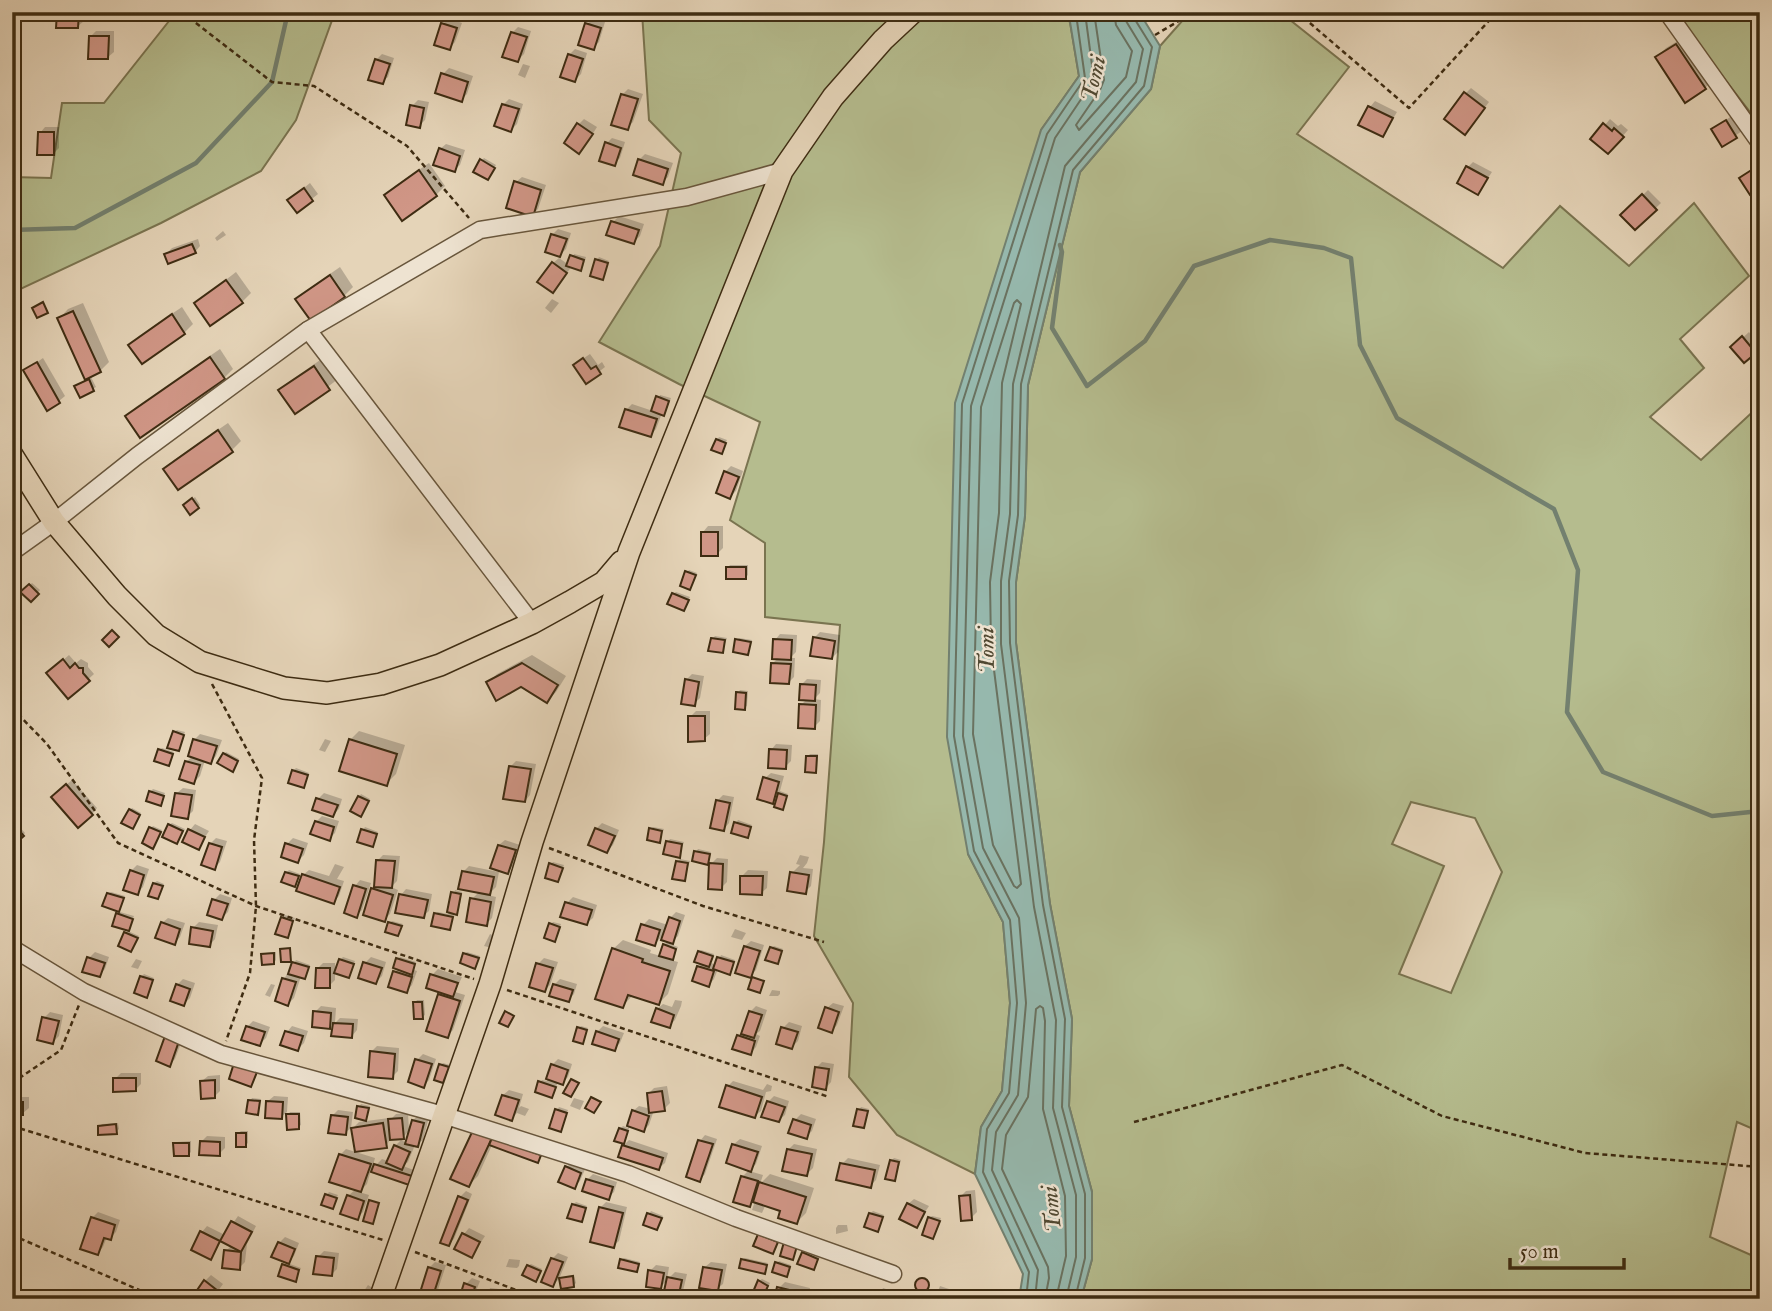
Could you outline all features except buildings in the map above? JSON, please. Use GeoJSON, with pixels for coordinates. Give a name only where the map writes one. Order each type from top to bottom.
{"type":"FeatureCollection","features":[{"type":"Feature","properties":{"kind":"main road"},"geometry":{"type":"LineString","coordinates":[[380,1299],[490,984],[531,842],[629,552],[782,172],[833,97],[883,40],[913,12]]}},
{"type":"Feature","properties":{"kind":"main road"},"geometry":{"type":"LineString","coordinates":[[12,455],[54,522],[117,596],[156,635],[201,663],[284,688],[327,693],[381,684],[440,665],[532,623],[604,582],[629,552]]}},
{"type":"Feature","properties":{"kind":"street"},"geometry":{"type":"LineString","coordinates":[[1667,12],[1760,143]]}},
{"type":"Feature","properties":{"kind":"street"},"geometry":{"type":"LineString","coordinates":[[12,552],[308,330],[480,230],[687,197],[782,172]]}},
{"type":"Feature","properties":{"kind":"street"},"geometry":{"type":"LineString","coordinates":[[308,330],[532,623]]}},
{"type":"Feature","properties":{"kind":"street"},"geometry":{"type":"LineString","coordinates":[[12,948],[84,992],[221,1054],[443,1115],[628,1174],[736,1217],[893,1274]]}},
{"type":"Feature","properties":{"kind":"path"},"geometry":{"type":"LineString","coordinates":[[138,12],[192,20],[272,82],[314,86],[407,146],[480,230]]}},
{"type":"Feature","properties":{"kind":"path"},"geometry":{"type":"LineString","coordinates":[[1155,35],[1194,12]]}},
{"type":"Feature","properties":{"kind":"path"},"geometry":{"type":"LineString","coordinates":[[1297,12],[1409,108],[1497,12]]}},
{"type":"Feature","properties":{"kind":"path"},"geometry":{"type":"LineString","coordinates":[[201,663],[262,778],[254,840],[256,906],[250,974],[221,1054]]}},
{"type":"Feature","properties":{"kind":"path"},"geometry":{"type":"LineString","coordinates":[[12,708],[47,744],[118,843],[256,906],[829,1097]]}},
{"type":"Feature","properties":{"kind":"path"},"geometry":{"type":"LineString","coordinates":[[531,842],[704,906],[824,942]]}},
{"type":"Feature","properties":{"kind":"path"},"geometry":{"type":"LineString","coordinates":[[12,1083],[61,1050],[84,992]]}},
{"type":"Feature","properties":{"kind":"path"},"geometry":{"type":"LineString","coordinates":[[1135,1122],[1342,1065],[1442,1116],[1585,1153],[1760,1167]]}},
{"type":"Feature","properties":{"kind":"path"},"geometry":{"type":"LineString","coordinates":[[12,1126],[399,1245],[540,1299]]}},
{"type":"Feature","properties":{"kind":"path"},"geometry":{"type":"LineString","coordinates":[[12,1235],[160,1299]]}},
{"type":"Feature","properties":{"kind":"green space"},"geometry":{"type":"Polygon","coordinates":[[[168,12],[335,12],[296,120],[261,171],[161,223],[12,293],[12,177],[51,178],[62,103],[104,103],[169,21],[168,12]]]}},
{"type":"Feature","properties":{"kind":"green space"},"geometry":{"type":"Polygon","coordinates":[[[642,12],[1061,12],[1070,22],[1079,76],[1041,130],[968,854],[1003,922],[1010,1003],[1002,1091],[981,1127],[975,1174],[897,1135],[849,1077],[853,1003],[814,936],[824,842],[840,625],[765,617],[765,543],[730,520],[760,422],[599,342],[660,246],[681,153],[649,120],[642,12]]]}},
{"type":"Feature","properties":{"kind":"green space"},"geometry":{"type":"Polygon","coordinates":[[[1190,12],[1280,12],[1349,67],[1297,134],[1503,268],[1560,206],[1629,266],[1694,203],[1749,276],[1680,339],[1704,368],[1650,417],[1701,460],[1760,405],[1760,1132],[1737,1122],[1710,1237],[1760,1259],[1760,1286],[1756,1299],[1081,1299],[1092,1259],[1092,1192],[1069,1106],[1072,1019],[1050,904],[1016,643],[1016,582],[1025,516],[1028,385],[1080,172],[1151,89],[1160,46],[1190,12]],[[1411,802],[1392,844],[1444,866],[1399,974],[1451,993],[1502,872],[1475,818],[1411,802]]]}},
{"type":"Feature","properties":{"kind":"green space"},"geometry":{"type":"Polygon","coordinates":[[[1673,12],[1760,12],[1760,125],[1673,12]]]}},
{"type":"Feature","properties":{"kind":"water","name":"Tomi"},"geometry":{"type":"Polygon","coordinates":[[[1061,12],[1139,12],[1160,46],[1151,89],[1080,172],[1028,385],[1025,516],[1016,582],[1016,643],[1050,904],[1072,1019],[1069,1106],[1092,1192],[1092,1259],[1081,1299],[1019,1299],[1023,1274],[975,1174],[981,1127],[1002,1091],[1010,1003],[1003,922],[968,854],[947,737],[955,403],[1041,130],[1079,76],[1070,22],[1061,12]]]}},
{"type":"Feature","properties":{"kind":"waterway"},"geometry":{"type":"LineString","coordinates":[[12,230],[75,228],[196,163],[272,82],[288,12]]}},
{"type":"Feature","properties":{"kind":"waterway"},"geometry":{"type":"LineString","coordinates":[[1060,245],[1062,252],[1052,328],[1087,386],[1145,341],[1194,266],[1270,240],[1324,248],[1351,258],[1360,345],[1397,418],[1554,509],[1578,570],[1567,712],[1603,772],[1712,816],[1760,811]]}}]}
